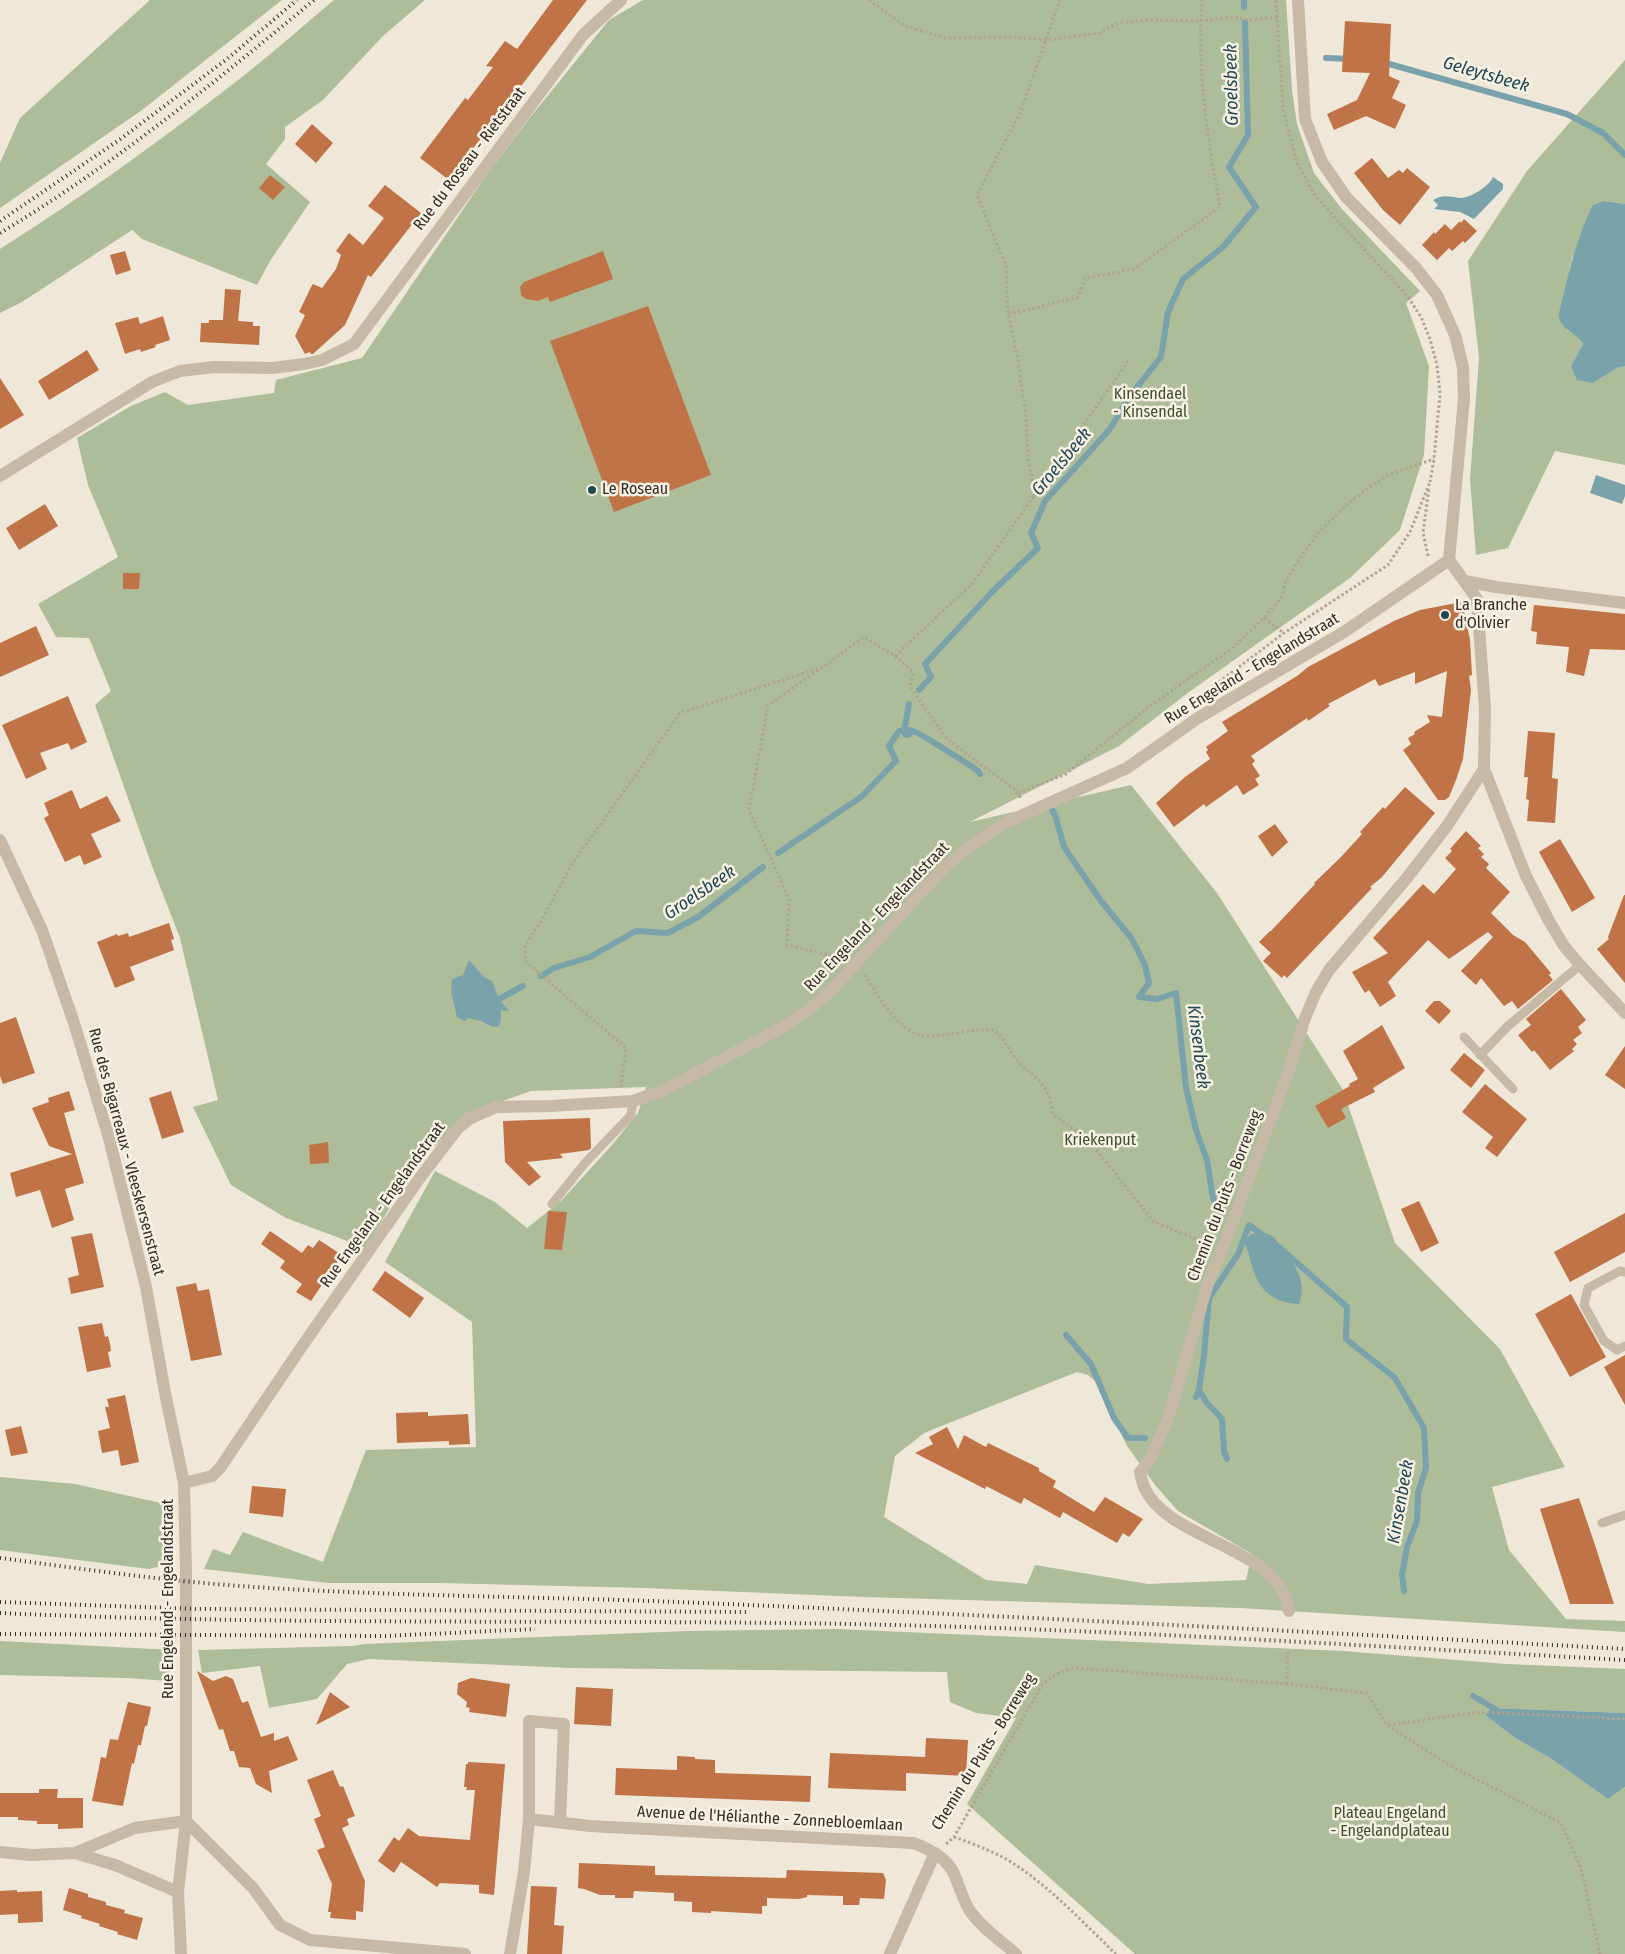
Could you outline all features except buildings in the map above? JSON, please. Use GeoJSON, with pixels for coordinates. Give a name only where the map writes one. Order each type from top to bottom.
{"type":"FeatureCollection","features":[{"type":"Feature","properties":{"kind":"street","name":"Rue du Roseau - Rietstraat"},"geometry":{"type":"LineString","coordinates":[[0,476],[152,382],[180,371],[214,367],[273,368],[304,364],[322,360],[354,344],[583,35],[621,0]]}},
{"type":"Feature","properties":{"kind":"street"},"geometry":{"type":"LineString","coordinates":[[1298,0],[1305,119],[1322,162],[1346,197],[1416,268],[1437,295],[1455,336],[1463,367],[1464,398],[1449,560],[1466,581],[1477,599],[1485,709],[1484,769],[1526,876],[1549,921],[1564,946],[1625,1013]]}},
{"type":"Feature","properties":{"kind":"street","name":"Rue Engeland - Engelandstraat"},"geometry":{"type":"LineString","coordinates":[[181,1954],[178,1892],[186,1821],[184,1483],[212,1476],[220,1468],[298,1352],[419,1179],[458,1128],[471,1118],[496,1108],[633,1100],[662,1091],[787,1025],[811,1008],[856,957],[944,868],[970,846],[1005,823],[1127,768],[1198,718],[1344,632],[1449,560]]}},
{"type":"Feature","properties":{"kind":"street"},"geometry":{"type":"LineString","coordinates":[[1466,581],[1496,587],[1625,603]]}},
{"type":"Feature","properties":{"kind":"street","name":"Chemin du Puits - Borreweg"},"geometry":{"type":"LineString","coordinates":[[1289,1611],[1282,1589],[1271,1577],[1248,1560],[1168,1516],[1152,1500],[1143,1486],[1140,1472],[1149,1461],[1167,1422],[1209,1280],[1224,1245],[1288,1073],[1305,1018],[1316,992],[1330,970],[1406,879],[1447,826],[1484,769]]}},
{"type":"Feature","properties":{"kind":"street","name":"Rue des Bigarreaux - Vleeskersenstraat"},"geometry":{"type":"LineString","coordinates":[[0,840],[42,930],[74,1023],[109,1138],[146,1287],[184,1483]]}},
{"type":"Feature","properties":{"kind":"street"},"geometry":{"type":"LineString","coordinates":[[510,1954],[524,1872],[529,1819],[529,1721],[564,1724],[560,1822]]}},
{"type":"Feature","properties":{"kind":"street","name":"Avenue de l'Hélianthe - Zonnebloemlaan"},"geometry":{"type":"LineString","coordinates":[[529,1819],[590,1826],[913,1843],[935,1853],[954,1873],[963,1898],[972,1913],[1016,1954]]}},
{"type":"Feature","properties":{"kind":"street"},"geometry":{"type":"LineString","coordinates":[[75,1853],[135,1828],[186,1821],[253,1888],[280,1925],[310,1940],[465,1954]]}},
{"type":"Feature","properties":{"kind":"street"},"geometry":{"type":"LineString","coordinates":[[0,1852],[32,1855],[75,1853],[115,1865],[178,1892]]}},
{"type":"Feature","properties":{"kind":"street","name":"Chemin du Puits - Borreweg"},"geometry":{"type":"LineString","coordinates":[[890,1954],[935,1853]]}},
{"type":"Feature","properties":{"kind":"lane"},"geometry":{"type":"LineString","coordinates":[[1480,1055],[1508,1026],[1580,965]]}},
{"type":"Feature","properties":{"kind":"lane"},"geometry":{"type":"LineString","coordinates":[[1464,1038],[1513,1089]]}},
{"type":"Feature","properties":{"kind":"lane"},"geometry":{"type":"LineString","coordinates":[[552,1204],[585,1162],[631,1115],[633,1100]]}},
{"type":"Feature","properties":{"kind":"lane"},"geometry":{"type":"LineString","coordinates":[[1625,1272],[1620,1271],[1588,1288],[1584,1305],[1604,1341],[1617,1350],[1625,1346]]}},
{"type":"Feature","properties":{"kind":"lane"},"geometry":{"type":"LineString","coordinates":[[1602,1523],[1625,1515]]}},
{"type":"Feature","properties":{"kind":"path"},"geometry":{"type":"LineString","coordinates":[[868,0],[905,26],[945,38],[1012,37],[1047,40],[1100,33],[1118,22],[1147,20],[1200,21],[1233,17],[1249,20],[1277,17]]}},
{"type":"Feature","properties":{"kind":"path"},"geometry":{"type":"LineString","coordinates":[[1035,496],[1028,457],[1026,416],[1017,354],[1008,313],[1006,266],[977,195],[1020,113],[1060,0]]}},
{"type":"Feature","properties":{"kind":"path"},"geometry":{"type":"LineString","coordinates":[[1008,313],[1078,297],[1084,278],[1134,269],[1220,207],[1210,149],[1200,21],[1202,0]]}},
{"type":"Feature","properties":{"kind":"path"},"geometry":{"type":"LineString","coordinates":[[1276,0],[1284,110],[1297,163],[1316,197],[1408,297],[1421,317],[1430,339],[1437,365],[1440,394],[1434,459],[1423,532],[1427,554],[1435,569]]}},
{"type":"Feature","properties":{"kind":"path"},"geometry":{"type":"LineString","coordinates":[[895,656],[972,584],[1129,360]]}},
{"type":"Feature","properties":{"kind":"path"},"geometry":{"type":"LineString","coordinates":[[1018,794],[1066,774],[1150,706],[1230,650],[1282,598],[1286,581],[1302,555],[1320,531],[1345,506],[1390,474],[1434,459]]}},
{"type":"Feature","properties":{"kind":"path"},"geometry":{"type":"LineString","coordinates":[[1202,695],[1284,633],[1388,565],[1410,532],[1430,482]]}},
{"type":"Feature","properties":{"kind":"path"},"geometry":{"type":"LineString","coordinates":[[1264,618],[1284,633]]}},
{"type":"Feature","properties":{"kind":"path"},"geometry":{"type":"LineString","coordinates":[[1016,804],[1023,800],[1018,794],[947,739],[910,687],[913,672],[895,656],[864,637],[768,705],[748,810],[789,900],[787,944],[832,956],[856,957],[887,1008],[905,1029],[924,1036],[978,1029],[995,1030],[1005,1041],[1013,1055],[1041,1082],[1051,1098],[1053,1115],[1086,1137],[1154,1222],[1194,1238],[1213,1243]]}},
{"type":"Feature","properties":{"kind":"path"},"geometry":{"type":"LineString","coordinates":[[633,1100],[629,1091],[620,1086],[626,1048],[526,962],[524,946],[543,918],[572,864],[680,713],[823,667]]}},
{"type":"Feature","properties":{"kind":"path"},"geometry":{"type":"LineString","coordinates":[[1287,1684],[1288,1650]]}},
{"type":"Feature","properties":{"kind":"path","name":"Chemin du Puits - Borreweg"},"geometry":{"type":"LineString","coordinates":[[935,1853],[954,1837],[1042,1685],[1052,1676],[1065,1669],[1076,1668],[1287,1684],[1366,1693],[1387,1725]]}},
{"type":"Feature","properties":{"kind":"path"},"geometry":{"type":"LineString","coordinates":[[1387,1725],[1480,1712],[1625,1719]]}},
{"type":"Feature","properties":{"kind":"path"},"geometry":{"type":"LineString","coordinates":[[1387,1725],[1449,1765],[1561,1823],[1581,1868],[1600,1954]]}},
{"type":"Feature","properties":{"kind":"path"},"geometry":{"type":"LineString","coordinates":[[954,1837],[970,1842],[1006,1859],[1023,1871],[1052,1894],[1116,1954]]}},
{"type":"Feature","properties":{"kind":"green space"},"geometry":{"type":"Polygon","coordinates":[[[150,0],[282,0],[142,110],[0,208],[0,163],[20,118],[150,0]]]}},
{"type":"Feature","properties":{"kind":"green space"},"geometry":{"type":"Polygon","coordinates":[[[334,0],[425,0],[383,36],[323,100],[285,127],[285,139],[266,164],[310,202],[270,261],[257,285],[142,239],[132,230],[22,302],[0,313],[0,249],[88,191],[173,130],[256,66],[334,0]]]}},
{"type":"Feature","properties":{"kind":"green space"},"geometry":{"type":"Polygon","coordinates":[[[643,0],[1286,0],[1292,90],[1297,124],[1314,173],[1341,208],[1420,291],[1406,303],[1429,366],[1424,455],[1400,530],[1350,578],[1189,692],[1119,746],[970,822],[1131,785],[1217,893],[1343,1090],[1395,1243],[1500,1349],[1565,1467],[1492,1487],[1509,1550],[1566,1619],[1625,1621],[1625,1632],[1240,1608],[863,1597],[646,1588],[439,1583],[328,1583],[204,1569],[213,1549],[230,1555],[243,1532],[323,1562],[366,1450],[476,1447],[472,1322],[385,1262],[435,1171],[495,1202],[527,1228],[561,1201],[611,1146],[638,1113],[646,1087],[531,1091],[466,1114],[411,1171],[366,1248],[286,1218],[231,1185],[193,1107],[218,1100],[180,938],[152,866],[95,705],[111,691],[89,638],[56,637],[38,604],[118,557],[88,485],[77,438],[131,406],[165,392],[188,405],[274,393],[276,380],[362,358],[485,177],[528,120],[609,20],[643,0]],[[1077,1372],[924,1433],[895,1456],[884,1517],[986,1580],[1027,1584],[1035,1565],[1148,1584],[1246,1580],[1252,1554],[1178,1511],[1155,1485],[1127,1446],[1096,1382],[1088,1375],[1077,1372]]]}},
{"type":"Feature","properties":{"kind":"green space"},"geometry":{"type":"Polygon","coordinates":[[[1625,60],[1625,204],[1604,201],[1572,258],[1569,271],[1567,330],[1580,338],[1583,344],[1571,366],[1593,383],[1617,368],[1625,366],[1625,465],[1555,451],[1508,548],[1476,555],[1470,479],[1479,358],[1468,261],[1527,171],[1625,60]]]}},
{"type":"Feature","properties":{"kind":"green space"},"geometry":{"type":"Polygon","coordinates":[[[0,1477],[75,1484],[170,1505],[166,1565],[149,1569],[0,1550],[0,1477]]]}},
{"type":"Feature","properties":{"kind":"green space","name":"Plateau Engeland - Engelandplateau"},"geometry":{"type":"Polygon","coordinates":[[[836,1629],[1343,1651],[1507,1664],[1625,1669],[1625,1713],[1491,1708],[1485,1715],[1515,1738],[1550,1758],[1608,1799],[1625,1787],[1625,1954],[1135,1954],[967,1804],[1016,1718],[976,1713],[950,1702],[947,1672],[570,1668],[369,1659],[347,1664],[317,1699],[269,1708],[260,1666],[202,1673],[198,1650],[352,1646],[688,1631],[836,1629]]]}},
{"type":"Feature","properties":{"kind":"green space"},"geometry":{"type":"Polygon","coordinates":[[[0,1641],[173,1650],[169,1681],[127,1678],[0,1675],[0,1641]]]}},
{"type":"Feature","properties":{"kind":"water"},"geometry":{"type":"Polygon","coordinates":[[[1493,177],[1503,184],[1503,189],[1474,219],[1460,212],[1434,209],[1438,205],[1433,200],[1443,196],[1461,198],[1469,196],[1484,188],[1493,177]]]}},
{"type":"Feature","properties":{"kind":"water"},"geometry":{"type":"Polygon","coordinates":[[[1604,201],[1625,204],[1625,366],[1617,368],[1593,383],[1577,380],[1571,366],[1583,344],[1581,340],[1566,329],[1559,316],[1573,259],[1584,226],[1593,205],[1604,201]]]}},
{"type":"Feature","properties":{"kind":"water"},"geometry":{"type":"Polygon","coordinates":[[[1596,475],[1625,485],[1625,496],[1622,504],[1590,493],[1596,475]]]}},
{"type":"Feature","properties":{"kind":"water"},"geometry":{"type":"Polygon","coordinates":[[[469,960],[484,977],[492,981],[499,999],[509,1011],[501,1010],[499,1026],[493,1027],[481,1021],[468,1018],[465,1021],[457,1017],[451,992],[452,979],[463,975],[469,960]]]}},
{"type":"Feature","properties":{"kind":"water"},"geometry":{"type":"Polygon","coordinates":[[[1252,1234],[1271,1235],[1293,1263],[1301,1282],[1302,1289],[1299,1304],[1278,1300],[1262,1288],[1258,1282],[1245,1244],[1248,1237],[1252,1234]]]}},
{"type":"Feature","properties":{"kind":"water"},"geometry":{"type":"Polygon","coordinates":[[[1491,1708],[1625,1713],[1625,1787],[1608,1799],[1550,1758],[1515,1738],[1485,1715],[1491,1708]]]}},
{"type":"Feature","properties":{"kind":"waterway","name":"Groelsbeek"},"geometry":{"type":"LineString","coordinates":[[1244,0],[1244,7]]}},
{"type":"Feature","properties":{"kind":"waterway","name":"Groelsbeek"},"geometry":{"type":"LineString","coordinates":[[919,690],[931,677],[925,664],[993,591],[1038,548],[1031,533],[1045,501],[1110,429],[1129,397],[1161,357],[1168,312],[1183,279],[1223,247],[1256,207],[1229,167],[1248,135],[1245,22]]}},
{"type":"Feature","properties":{"kind":"waterway","name":"Geleytsbeek"},"geometry":{"type":"LineString","coordinates":[[1326,58],[1350,59]]}},
{"type":"Feature","properties":{"kind":"waterway","name":"Geleytsbeek"},"geometry":{"type":"LineString","coordinates":[[1382,62],[1567,114],[1603,133],[1625,155]]}},
{"type":"Feature","properties":{"kind":"waterway","name":"Kinsenbeek"},"geometry":{"type":"LineString","coordinates":[[909,704],[904,732],[906,735],[910,734],[910,730],[922,735],[977,770],[980,774]]}},
{"type":"Feature","properties":{"kind":"waterway","name":"Groelsbeek"},"geometry":{"type":"LineString","coordinates":[[778,853],[861,797],[896,761],[889,746],[899,731],[905,729]]}},
{"type":"Feature","properties":{"kind":"waterway","name":"Kinsenbeek"},"geometry":{"type":"LineString","coordinates":[[1051,808],[1055,815],[1064,847],[1101,901],[1132,939],[1145,965],[1149,983],[1139,997],[1157,999],[1176,993],[1186,1088],[1196,1130],[1207,1160],[1213,1199],[1222,1205]]}},
{"type":"Feature","properties":{"kind":"waterway","name":"Groelsbeek"},"geometry":{"type":"LineString","coordinates":[[541,976],[554,968],[590,957],[636,931],[668,933],[698,917],[763,867]]}},
{"type":"Feature","properties":{"kind":"waterway","name":"Groelsbeek"},"geometry":{"type":"LineString","coordinates":[[499,999],[523,986]]}},
{"type":"Feature","properties":{"kind":"waterway"},"geometry":{"type":"LineString","coordinates":[[1196,1397],[1199,1390],[1204,1355],[1209,1298],[1238,1254],[1249,1225],[1268,1239]]}},
{"type":"Feature","properties":{"kind":"waterway","name":"Kinsenbeek"},"geometry":{"type":"LineString","coordinates":[[1280,1248],[1347,1307],[1346,1339],[1395,1378],[1424,1428],[1426,1468],[1418,1493],[1417,1521],[1407,1547],[1402,1575],[1404,1591]]}},
{"type":"Feature","properties":{"kind":"waterway"},"geometry":{"type":"LineString","coordinates":[[1066,1335],[1091,1364],[1114,1418],[1128,1438],[1145,1438]]}},
{"type":"Feature","properties":{"kind":"waterway"},"geometry":{"type":"LineString","coordinates":[[1199,1390],[1207,1403],[1222,1419],[1224,1452],[1227,1459]]}},
{"type":"Feature","properties":{"kind":"waterway"},"geometry":{"type":"LineString","coordinates":[[1473,1696],[1497,1710]]}},
{"type":"Feature","properties":{"kind":"railway"},"geometry":{"type":"LineString","coordinates":[[0,221],[119,140],[227,59],[297,0]]}},
{"type":"Feature","properties":{"kind":"railway"},"geometry":{"type":"LineString","coordinates":[[0,233],[82,180],[162,123],[314,0]]}},
{"type":"Feature","properties":{"kind":"railway"},"geometry":{"type":"LineString","coordinates":[[0,1558],[170,1580],[286,1589],[817,1608],[1164,1624],[1625,1649]]}},
{"type":"Feature","properties":{"kind":"railway"},"geometry":{"type":"LineString","coordinates":[[0,1602],[198,1609],[750,1612]]}},
{"type":"Feature","properties":{"kind":"railway"},"geometry":{"type":"LineString","coordinates":[[0,1613],[212,1620],[947,1626],[1238,1639],[1625,1660]]}},
{"type":"Feature","properties":{"kind":"railway"},"geometry":{"type":"LineString","coordinates":[[0,1634],[385,1636],[535,1629]]}},
{"type":"Feature","properties":{"kind":"place","name":"Le Roseau"},"geometry":{"type":"Point","coordinates":[592,490]}},
{"type":"Feature","properties":{"kind":"place","name":"La Branche d'Olivier"},"geometry":{"type":"Point","coordinates":[1445,615]}},
{"type":"Feature","properties":{"kind":"park label","name":"Kinsendael - Kinsendal"},"geometry":{"type":"Point","coordinates":[1150,404]}},
{"type":"Feature","properties":{"kind":"park label","name":"Kriekenput"},"geometry":{"type":"Point","coordinates":[1100,1141]}}]}
